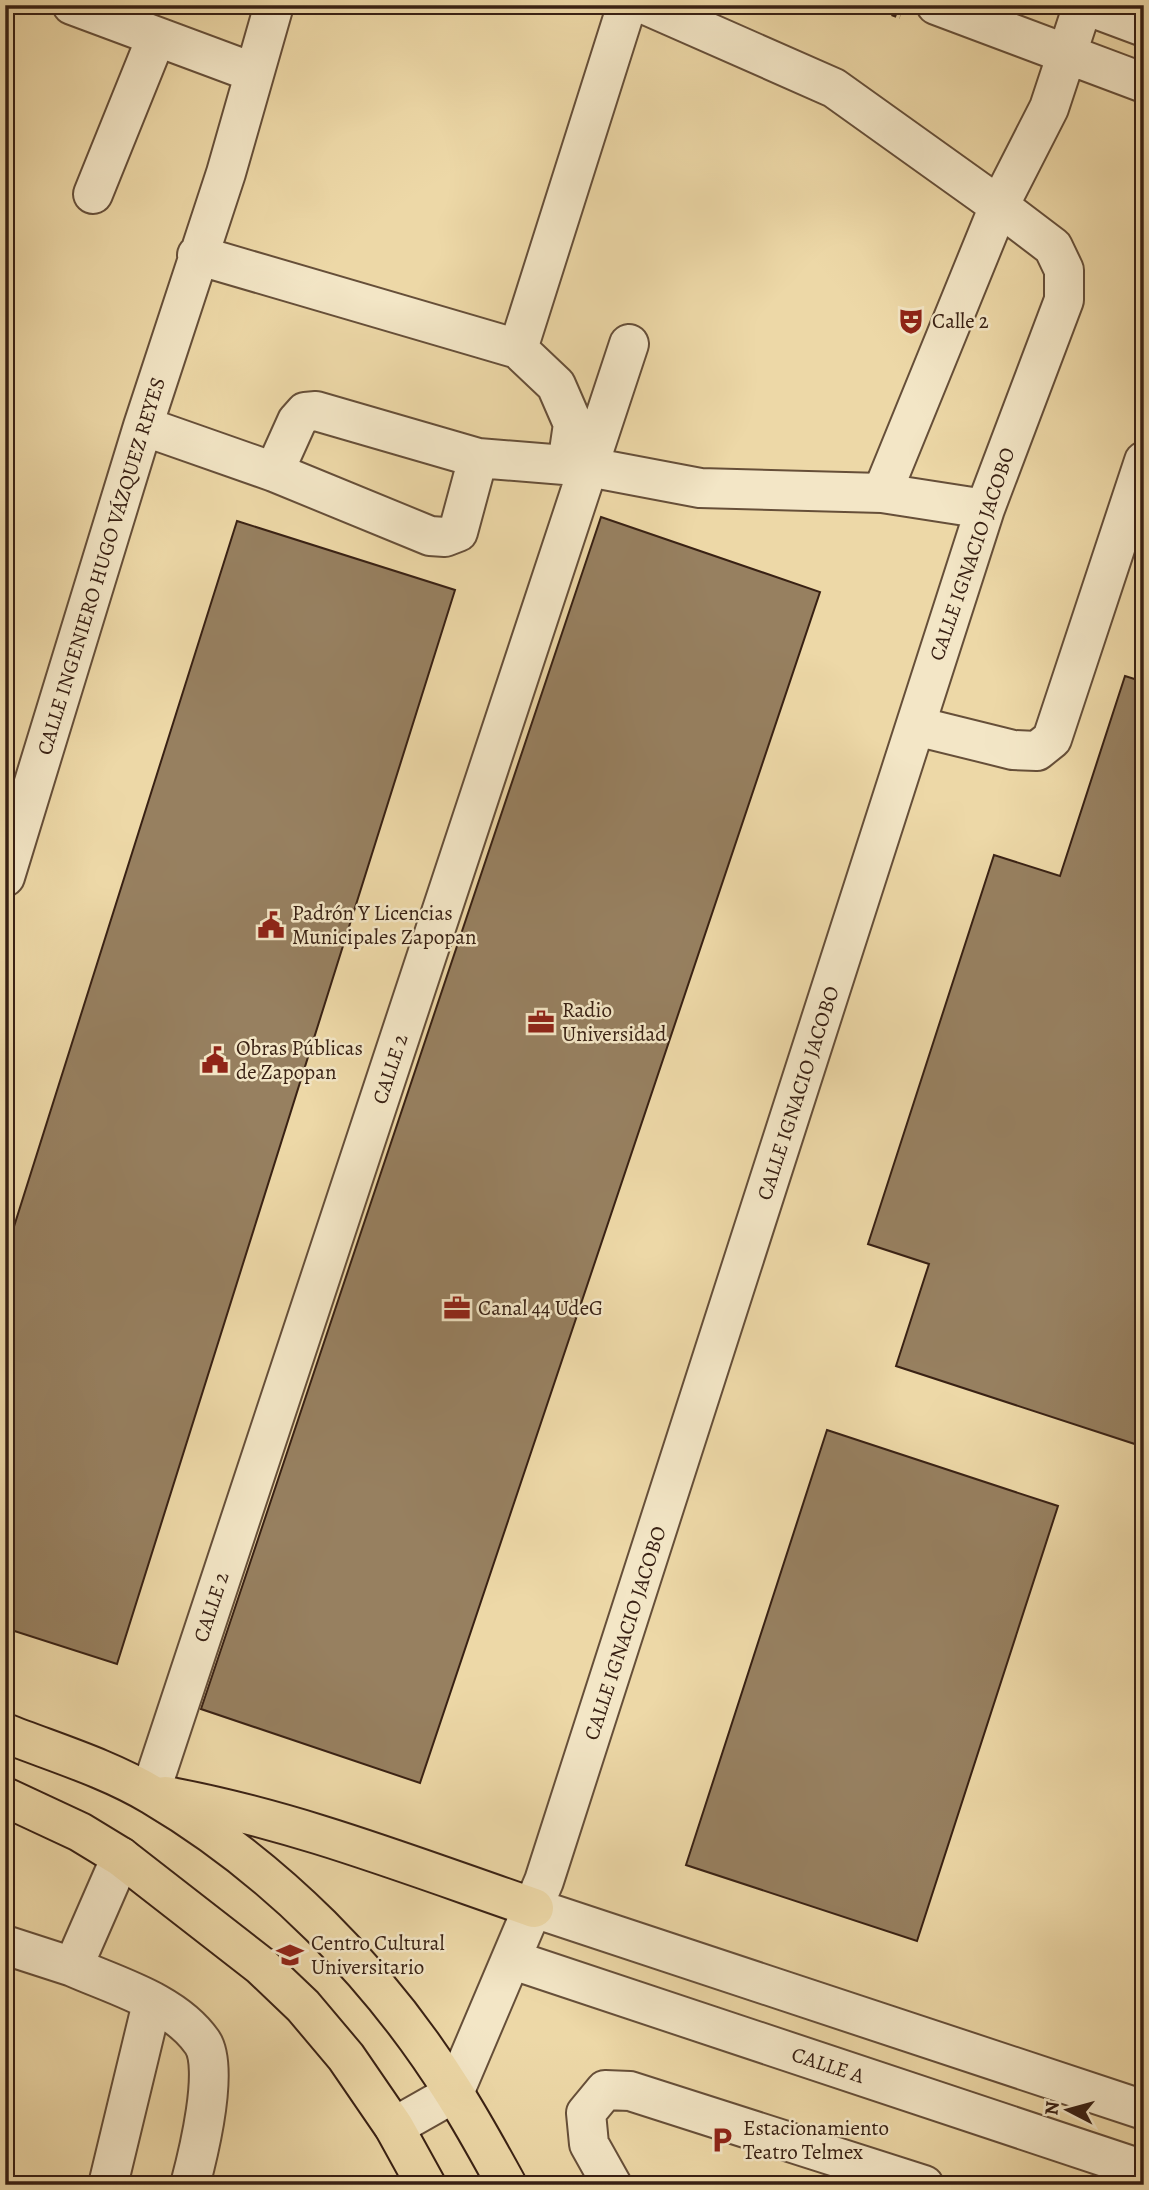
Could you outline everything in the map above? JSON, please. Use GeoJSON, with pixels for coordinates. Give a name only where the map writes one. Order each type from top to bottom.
{"type":"FeatureCollection","features":[{"type":"Feature","properties":{"kind":"main road"},"geometry":{"type":"LineString","coordinates":[[5,1733],[149,1793],[228,1845],[312,1917],[383,1994],[454,2093],[507,2185]]}},
{"type":"Feature","properties":{"kind":"main road"},"geometry":{"type":"LineString","coordinates":[[149,1793],[224,1807],[318,1832],[534,1908]]}},
{"type":"Feature","properties":{"kind":"main road"},"geometry":{"type":"LineString","coordinates":[[5,1797],[80,1832],[121,1857],[261,1966],[303,2006],[346,2057],[394,2127],[426,2185]]}},
{"type":"Feature","properties":{"kind":"street"},"geometry":{"type":"LineString","coordinates":[[72,5],[252,72]]}},
{"type":"Feature","properties":{"kind":"street","name":"CALLE INGENIERO HUGO VÁZQUEZ REYES"},"geometry":{"type":"LineString","coordinates":[[5,877],[143,425],[226,173],[252,72],[274,5]]}},
{"type":"Feature","properties":{"kind":"street"},"geometry":{"type":"LineString","coordinates":[[518,349],[627,5]]}},
{"type":"Feature","properties":{"kind":"street","name":"CALLE IGNACIO JACOBO"},"geometry":{"type":"LineString","coordinates":[[454,2093],[534,1908],[985,509],[1064,300],[1065,270],[1053,247],[834,88],[646,5]]}},
{"type":"Feature","properties":{"kind":"street"},"geometry":{"type":"LineString","coordinates":[[936,5],[1144,83]]}},
{"type":"Feature","properties":{"kind":"street"},"geometry":{"type":"LineString","coordinates":[[883,493],[999,206],[1049,108],[1084,5],[1144,27]]}},
{"type":"Feature","properties":{"kind":"street"},"geometry":{"type":"LineString","coordinates":[[93,194],[156,38]]}},
{"type":"Feature","properties":{"kind":"street"},"geometry":{"type":"LineString","coordinates":[[197,255],[518,349],[556,385],[573,424],[578,466]]}},
{"type":"Feature","properties":{"kind":"street","name":"CALLE 2"},"geometry":{"type":"LineString","coordinates":[[149,1793],[578,466],[629,344]]}},
{"type":"Feature","properties":{"kind":"street"},"geometry":{"type":"LineString","coordinates":[[274,472],[297,421],[305,411],[316,411],[478,458],[578,466],[700,488],[883,493],[985,509]]}},
{"type":"Feature","properties":{"kind":"street"},"geometry":{"type":"LineString","coordinates":[[143,425],[274,472],[429,536],[444,537],[458,532],[478,458]]}},
{"type":"Feature","properties":{"kind":"street"},"geometry":{"type":"LineString","coordinates":[[916,726],[1013,750],[1037,751],[1052,739],[1144,461]]}},
{"type":"Feature","properties":{"kind":"street"},"geometry":{"type":"LineString","coordinates":[[73,1967],[121,1857]]}},
{"type":"Feature","properties":{"kind":"street"},"geometry":{"type":"LineString","coordinates":[[534,1908],[1144,2110]]}},
{"type":"Feature","properties":{"kind":"street"},"geometry":{"type":"LineString","coordinates":[[5,1944],[73,1967],[173,2012],[204,2044],[209,2084],[200,2148],[190,2185]]}},
{"type":"Feature","properties":{"kind":"street","name":"CALLE A"},"geometry":{"type":"LineString","coordinates":[[513,1960],[1144,2170]]}},
{"type":"Feature","properties":{"kind":"street"},"geometry":{"type":"LineString","coordinates":[[107,2185],[152,2003]]}},
{"type":"Feature","properties":{"kind":"street"},"geometry":{"type":"LineString","coordinates":[[612,2185],[589,2144],[586,2113],[605,2090],[629,2091],[924,2185]]}},
{"type":"Feature","properties":{"kind":"street"},"geometry":{"type":"LineString","coordinates":[[394,2127],[454,2093]]}},
{"type":"Feature","properties":{"kind":"building"},"geometry":{"type":"Polygon","coordinates":[[[601,517],[820,592],[420,1783],[201,1709],[601,517]]]}},
{"type":"Feature","properties":{"kind":"building"},"geometry":{"type":"Polygon","coordinates":[[[237,521],[455,590],[117,1664],[5,1628],[5,1255],[237,521]]]}},
{"type":"Feature","properties":{"kind":"building"},"geometry":{"type":"Polygon","coordinates":[[[1125,676],[1144,682],[1144,1447],[896,1366],[929,1264],[868,1244],[994,855],[1060,876],[1125,676]]]}},
{"type":"Feature","properties":{"kind":"building"},"geometry":{"type":"Polygon","coordinates":[[[827,1430],[1058,1506],[917,1941],[686,1865],[827,1430]]]}},
{"type":"Feature","properties":{"kind":"place","name":"Calle 2"},"geometry":{"type":"Point","coordinates":[911,321]}},
{"type":"Feature","properties":{"kind":"place","name":"Padrón Y Licencias Municipales Zapopan"},"geometry":{"type":"Point","coordinates":[271,925]}},
{"type":"Feature","properties":{"kind":"place","name":"Radio Universidad"},"geometry":{"type":"Point","coordinates":[541,1022]}},
{"type":"Feature","properties":{"kind":"place","name":"Obras Públicas de Zapopan"},"geometry":{"type":"Point","coordinates":[215,1060]}},
{"type":"Feature","properties":{"kind":"place","name":"Canal 44 UdeG"},"geometry":{"type":"Point","coordinates":[457,1308]}},
{"type":"Feature","properties":{"kind":"place","name":"Centro Cultural Universitario"},"geometry":{"type":"Point","coordinates":[290,1955]}},
{"type":"Feature","properties":{"kind":"place","name":"Estacionamiento Teatro Telmex"},"geometry":{"type":"Point","coordinates":[722,2140]}}]}
